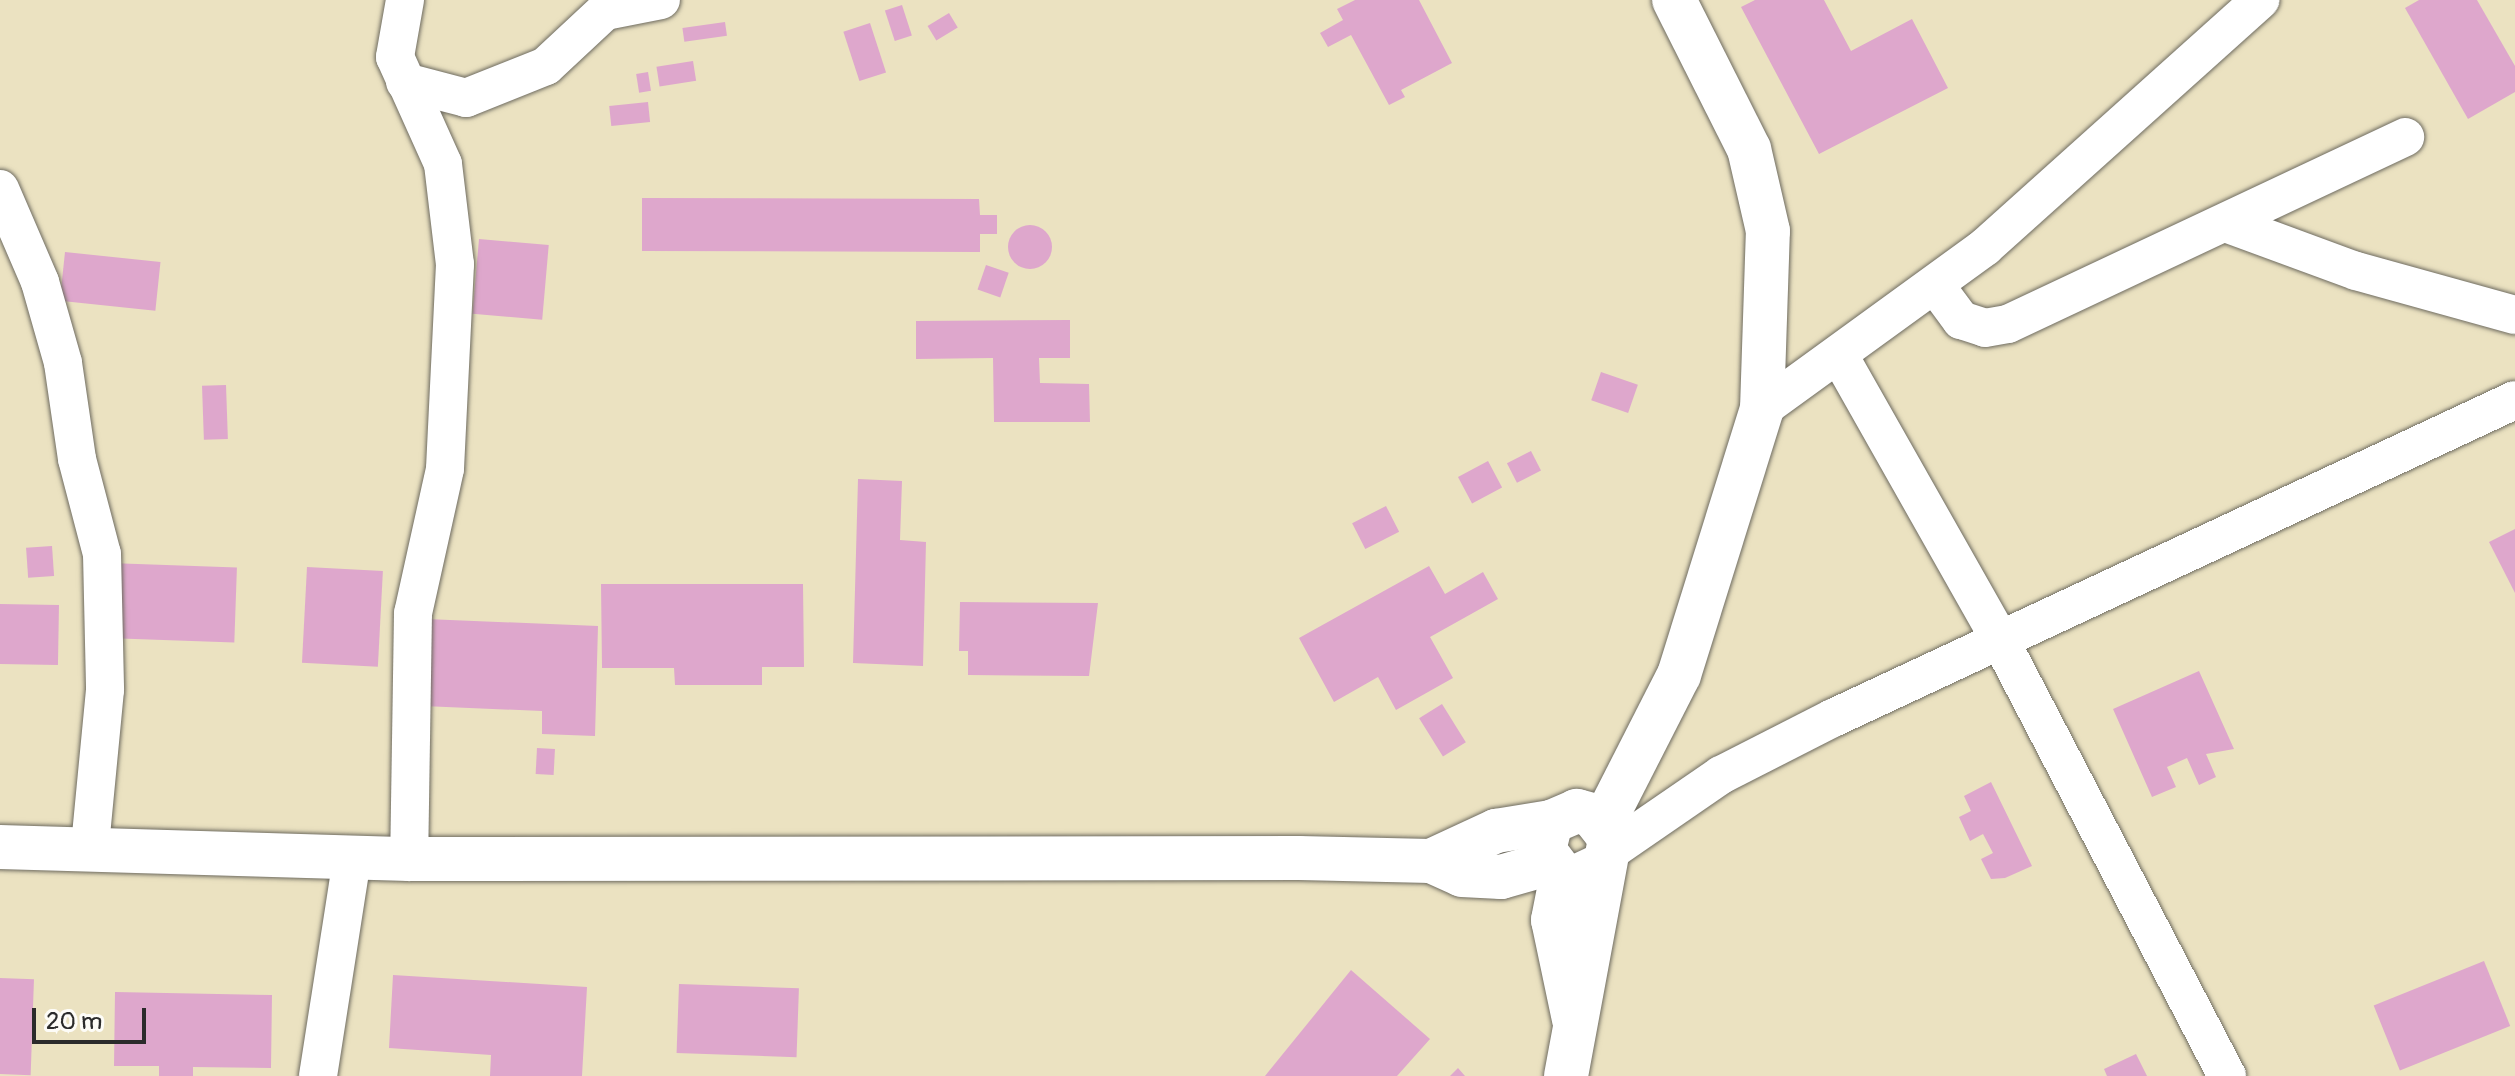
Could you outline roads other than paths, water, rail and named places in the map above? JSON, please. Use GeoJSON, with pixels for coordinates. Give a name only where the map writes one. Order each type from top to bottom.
{"type":"FeatureCollection","features":[{"type":"Feature","properties":{"kind":"main road"},"geometry":{"type":"LineString","coordinates":[[1566,1076],[1576,1026],[1554,933],[1580,850],[1679,675],[1762,409],[1768,231],[1749,149],[1674,0]]}},
{"type":"Feature","properties":{"kind":"main road"},"geometry":{"type":"LineString","coordinates":[[0,847],[90,847],[409,859],[1431,861],[1496,831],[1580,850]]}},
{"type":"Feature","properties":{"kind":"street"},"geometry":{"type":"LineString","coordinates":[[405,0],[395,57],[443,164],[455,264],[454,337],[445,469],[413,613],[409,859]]}},
{"type":"Feature","properties":{"kind":"street"},"geometry":{"type":"LineString","coordinates":[[443,164],[454,115],[466,98],[546,66],[605,11],[661,0]]}},
{"type":"Feature","properties":{"kind":"street"},"geometry":{"type":"LineString","coordinates":[[1762,409],[1840,357],[1935,285],[2260,0]]}},
{"type":"Feature","properties":{"kind":"street"},"geometry":{"type":"LineString","coordinates":[[405,82],[466,98]]}},
{"type":"Feature","properties":{"kind":"street"},"geometry":{"type":"LineString","coordinates":[[1935,285],[1961,320],[1985,328],[2008,324],[2228,224],[2405,137]]}},
{"type":"Feature","properties":{"kind":"street"},"geometry":{"type":"LineString","coordinates":[[0,189],[40,282],[63,363],[77,459],[102,554],[105,690],[90,847]]}},
{"type":"Feature","properties":{"kind":"street"},"geometry":{"type":"LineString","coordinates":[[2228,224],[2356,271],[2515,315]]}},
{"type":"Feature","properties":{"kind":"street"},"geometry":{"type":"LineString","coordinates":[[1840,357],[1998,636],[2227,1076]]}},
{"type":"Feature","properties":{"kind":"street"},"geometry":{"type":"LineString","coordinates":[[1580,850],[1721,775],[1998,636],[2515,400]]}},
{"type":"Feature","properties":{"kind":"street"},"geometry":{"type":"LineString","coordinates":[[318,1076],[352,858]]}}]}
